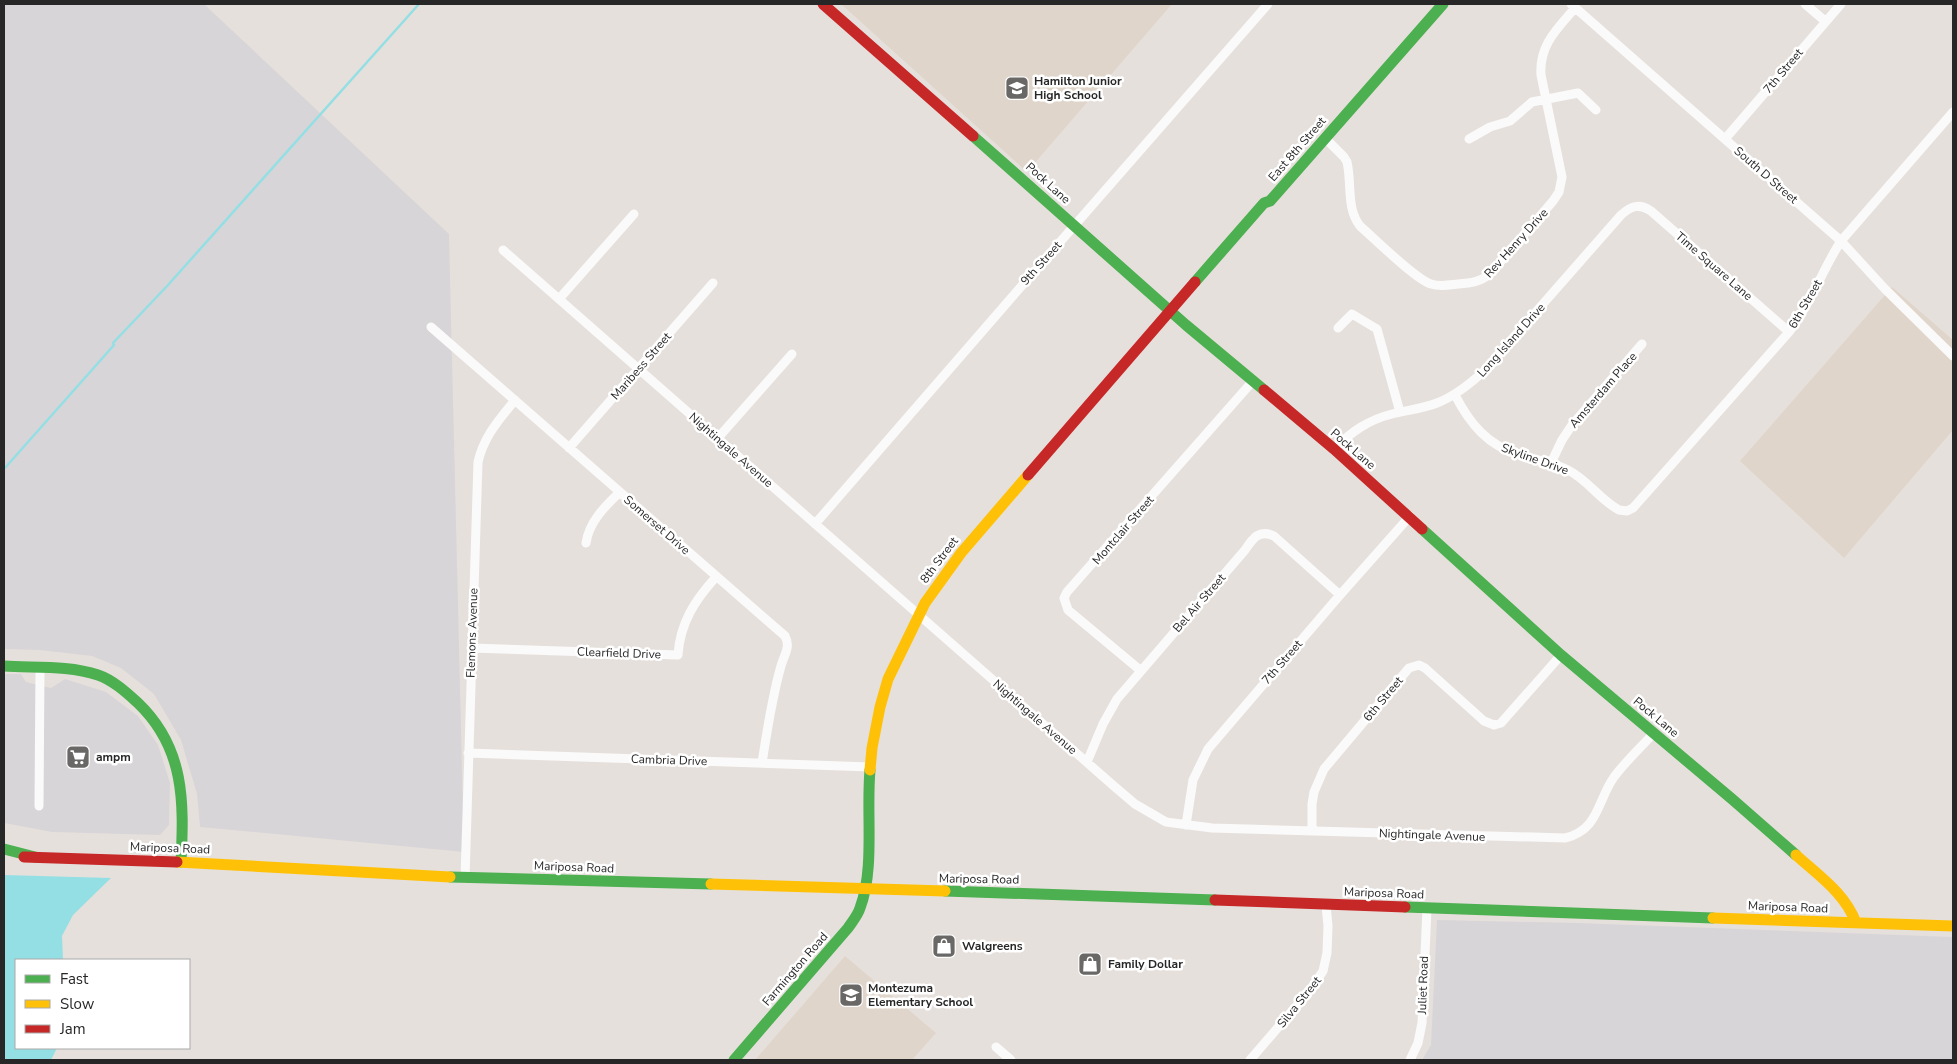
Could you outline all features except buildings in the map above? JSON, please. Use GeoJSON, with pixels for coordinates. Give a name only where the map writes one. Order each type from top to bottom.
{"type":"FeatureCollection","features":[{"type":"Feature","properties":{"kind":"main road","name":"Pock Lane"},"geometry":{"type":"LineString","coordinates":[[823,4],[1170,311],[1252,382],[1334,449],[1410,516],[1561,655],[1842,896],[1856,923]]}},
{"type":"Feature","properties":{"kind":"main road","name":"East 8th Street"},"geometry":{"type":"LineString","coordinates":[[1170,311],[1443,4]]}},
{"type":"Feature","properties":{"kind":"main road","name":"8th Street"},"geometry":{"type":"LineString","coordinates":[[866,888],[870,767],[880,707],[888,679],[925,603],[961,553],[1170,311]]}},
{"type":"Feature","properties":{"kind":"main road"},"geometry":{"type":"LineString","coordinates":[[4,666],[82,671],[98,675],[116,685],[142,706],[164,732],[174,756],[182,790],[184,815],[181,862]]}},
{"type":"Feature","properties":{"kind":"main road"},"geometry":{"type":"LineString","coordinates":[[4,849],[35,857]]}},
{"type":"Feature","properties":{"kind":"main road","name":"Mariposa Road"},"geometry":{"type":"LineString","coordinates":[[4,856],[181,862],[464,878],[866,888],[1953,926]]}},
{"type":"Feature","properties":{"kind":"main road","name":"Farmington Road"},"geometry":{"type":"LineString","coordinates":[[734,1060],[848,928],[860,909],[866,888]]}},
{"type":"Feature","properties":{"kind":"street","name":"9th Street"},"geometry":{"type":"LineString","coordinates":[[815,524],[1036,268],[1075,226],[1268,4]]}},
{"type":"Feature","properties":{"kind":"street"},"geometry":{"type":"LineString","coordinates":[[1805,4],[1825,21]]}},
{"type":"Feature","properties":{"kind":"street","name":"7th Street"},"geometry":{"type":"LineString","coordinates":[[1725,139],[1841,4]]}},
{"type":"Feature","properties":{"kind":"street","name":"Rev Henry Drive"},"geometry":{"type":"LineString","coordinates":[[1324,138],[1347,162],[1352,209],[1355,220],[1360,226],[1416,275],[1427,282],[1442,286],[1473,283],[1483,280],[1559,192],[1561,172],[1541,75],[1542,57],[1553,33],[1573,6]]}},
{"type":"Feature","properties":{"kind":"street","name":"South D Street"},"geometry":{"type":"LineString","coordinates":[[1573,6],[1841,241],[1885,289],[1953,356]]}},
{"type":"Feature","properties":{"kind":"street"},"geometry":{"type":"LineString","coordinates":[[1469,139],[1490,127],[1510,121],[1532,102],[1578,92],[1596,110]]}},
{"type":"Feature","properties":{"kind":"street","name":"6th Street"},"geometry":{"type":"LineString","coordinates":[[1627,511],[1639,503],[1789,332],[1805,309],[1831,256],[1841,241],[1953,112]]}},
{"type":"Feature","properties":{"kind":"street","name":"Time Square Lane"},"geometry":{"type":"LineString","coordinates":[[1636,206],[1644,207],[1651,211],[1789,332]]}},
{"type":"Feature","properties":{"kind":"street","name":"Long Island Drive"},"geometry":{"type":"LineString","coordinates":[[1334,449],[1356,429],[1371,421],[1437,403],[1455,395],[1484,371],[1621,215],[1628,209],[1636,206]]}},
{"type":"Feature","properties":{"kind":"street"},"geometry":{"type":"LineString","coordinates":[[559,299],[634,214]]}},
{"type":"Feature","properties":{"kind":"street","name":"Nightingale Avenue"},"geometry":{"type":"LineString","coordinates":[[503,250],[1135,804],[1166,822],[1212,828],[1544,838],[1570,837],[1588,827],[1597,814],[1613,779],[1654,734]]}},
{"type":"Feature","properties":{"kind":"street","name":"Maribess Street"},"geometry":{"type":"LineString","coordinates":[[569,448],[713,284]]}},
{"type":"Feature","properties":{"kind":"street"},"geometry":{"type":"LineString","coordinates":[[1338,328],[1352,314],[1377,329],[1400,412]]}},
{"type":"Feature","properties":{"kind":"street","name":"Somerset Drive"},"geometry":{"type":"LineString","coordinates":[[431,326],[781,632],[787,640],[788,650],[781,665],[762,763]]}},
{"type":"Feature","properties":{"kind":"street","name":"Amsterdam Place"},"geometry":{"type":"LineString","coordinates":[[1552,463],[1562,440],[1572,425],[1642,344]]}},
{"type":"Feature","properties":{"kind":"street"},"geometry":{"type":"LineString","coordinates":[[717,439],[792,354]]}},
{"type":"Feature","properties":{"kind":"street","name":"Montclair Street"},"geometry":{"type":"LineString","coordinates":[[1140,670],[1068,610],[1064,598],[1252,382]]}},
{"type":"Feature","properties":{"kind":"street","name":"Skyline Drive"},"geometry":{"type":"LineString","coordinates":[[1455,395],[1472,424],[1492,443],[1520,455],[1552,463],[1569,470],[1614,507],[1627,511]]}},
{"type":"Feature","properties":{"kind":"street","name":"Flemons Avenue"},"geometry":{"type":"LineString","coordinates":[[464,878],[478,462],[481,450],[491,430],[515,400]]}},
{"type":"Feature","properties":{"kind":"street"},"geometry":{"type":"LineString","coordinates":[[586,543],[587,534],[601,512],[620,492]]}},
{"type":"Feature","properties":{"kind":"street","name":"7th Street"},"geometry":{"type":"LineString","coordinates":[[1186,825],[1193,780],[1208,749],[1410,516]]}},
{"type":"Feature","properties":{"kind":"street","name":"Bel Air Street"},"geometry":{"type":"LineString","coordinates":[[1087,762],[1103,724],[1117,699],[1245,550],[1253,538],[1259,534],[1267,533],[1274,536],[1340,595]]}},
{"type":"Feature","properties":{"kind":"street","name":"Clearfield Drive"},"geometry":{"type":"LineString","coordinates":[[471,648],[678,655],[681,633],[686,618],[693,605],[716,577]]}},
{"type":"Feature","properties":{"kind":"street","name":"6th Street"},"geometry":{"type":"LineString","coordinates":[[1312,830],[1314,792],[1324,768],[1408,668],[1419,666],[1425,668],[1477,716],[1494,725],[1501,722],[1561,655]]}},
{"type":"Feature","properties":{"kind":"street"},"geometry":{"type":"LineString","coordinates":[[39,806],[40,669]]}},
{"type":"Feature","properties":{"kind":"street","name":"Cambria Drive"},"geometry":{"type":"LineString","coordinates":[[468,753],[870,767]]}},
{"type":"Feature","properties":{"kind":"street","name":"Silva Street"},"geometry":{"type":"LineString","coordinates":[[1250,1060],[1311,989],[1323,971],[1327,953],[1328,926],[1326,905]]}},
{"type":"Feature","properties":{"kind":"street","name":"Juliet Road"},"geometry":{"type":"LineString","coordinates":[[1410,1060],[1418,1043],[1422,1023],[1427,908]]}},
{"type":"Feature","properties":{"kind":"street"},"geometry":{"type":"LineString","coordinates":[[996,1047],[1011,1060]]}},
{"type":"Feature","properties":{"kind":"shaded area"},"geometry":{"type":"Polygon","coordinates":[[[4,4],[204,4],[449,234],[464,852],[200,827],[197,794],[181,740],[154,694],[121,668],[92,656],[40,650],[4,649],[4,4]]]}},
{"type":"Feature","properties":{"kind":"shaded area","name":"Hamilton Junior High School"},"geometry":{"type":"Polygon","coordinates":[[[841,4],[1172,4],[1027,172],[841,4]]]}},
{"type":"Feature","properties":{"kind":"shaded area"},"geometry":{"type":"Polygon","coordinates":[[[1892,287],[1953,340],[1953,430],[1844,558],[1740,461],[1892,287]]]}},
{"type":"Feature","properties":{"kind":"shaded area"},"geometry":{"type":"Polygon","coordinates":[[[4,674],[21,674],[26,682],[51,688],[65,679],[106,692],[138,716],[158,745],[170,783],[169,825],[160,835],[52,832],[4,823],[4,674]]]}},
{"type":"Feature","properties":{"kind":"shaded area"},"geometry":{"type":"Polygon","coordinates":[[[1437,920],[1578,923],[1953,937],[1953,1060],[1422,1060],[1431,1045],[1437,920]]]}},
{"type":"Feature","properties":{"kind":"shaded area","name":"Montezuma Elementary School"},"geometry":{"type":"Polygon","coordinates":[[[845,956],[936,1033],[912,1060],[755,1060],[845,956]]]}},
{"type":"Feature","properties":{"kind":"water"},"geometry":{"type":"Polygon","coordinates":[[[4,875],[111,878],[73,915],[62,936],[63,959],[15,959],[15,1049],[56,1049],[51,1060],[4,1060],[4,875]]]}},
{"type":"Feature","properties":{"kind":"waterway"},"geometry":{"type":"LineString","coordinates":[[4,469],[114,345],[113,343],[168,285],[419,4]]}},
{"type":"Feature","properties":{"kind":"traffic: fast"},"geometry":{"type":"LineString","coordinates":[[1195,282],[1264,203],[1270,201],[1443,4]]}},
{"type":"Feature","properties":{"kind":"traffic: fast"},"geometry":{"type":"LineString","coordinates":[[973,136],[1186,325],[1264,390]]}},
{"type":"Feature","properties":{"kind":"traffic: fast"},"geometry":{"type":"LineString","coordinates":[[1422,529],[1561,655],[1796,855]]}},
{"type":"Feature","properties":{"kind":"traffic: fast"},"geometry":{"type":"LineString","coordinates":[[4,666],[63,668],[98,675],[120,687],[138,703],[165,738],[173,757],[181,797],[181,862]]}},
{"type":"Feature","properties":{"kind":"traffic: fast"},"geometry":{"type":"LineString","coordinates":[[734,1060],[848,928],[859,911],[865,893],[869,859],[870,770]]}},
{"type":"Feature","properties":{"kind":"traffic: fast"},"geometry":{"type":"LineString","coordinates":[[4,849],[35,857]]}},
{"type":"Feature","properties":{"kind":"traffic: fast"},"geometry":{"type":"LineString","coordinates":[[450,877],[711,884]]}},
{"type":"Feature","properties":{"kind":"traffic: fast"},"geometry":{"type":"LineString","coordinates":[[945,891],[1215,900]]}},
{"type":"Feature","properties":{"kind":"traffic: fast"},"geometry":{"type":"LineString","coordinates":[[1405,907],[1713,918]]}},
{"type":"Feature","properties":{"kind":"traffic: slow"},"geometry":{"type":"LineString","coordinates":[[870,770],[880,707],[888,679],[925,603],[961,553],[1028,475]]}},
{"type":"Feature","properties":{"kind":"traffic: slow"},"geometry":{"type":"LineString","coordinates":[[1796,855],[1838,894],[1851,912],[1856,923]]}},
{"type":"Feature","properties":{"kind":"traffic: slow"},"geometry":{"type":"LineString","coordinates":[[177,862],[450,877]]}},
{"type":"Feature","properties":{"kind":"traffic: slow"},"geometry":{"type":"LineString","coordinates":[[711,884],[945,891]]}},
{"type":"Feature","properties":{"kind":"traffic: slow"},"geometry":{"type":"LineString","coordinates":[[1713,918],[1953,926]]}},
{"type":"Feature","properties":{"kind":"traffic: jam"},"geometry":{"type":"LineString","coordinates":[[823,4],[973,136]]}},
{"type":"Feature","properties":{"kind":"traffic: jam"},"geometry":{"type":"LineString","coordinates":[[1028,475],[1195,282]]}},
{"type":"Feature","properties":{"kind":"traffic: jam"},"geometry":{"type":"LineString","coordinates":[[1264,390],[1334,449],[1422,529]]}},
{"type":"Feature","properties":{"kind":"traffic: jam"},"geometry":{"type":"LineString","coordinates":[[24,857],[177,862]]}},
{"type":"Feature","properties":{"kind":"traffic: jam"},"geometry":{"type":"LineString","coordinates":[[1215,900],[1405,907]]}},
{"type":"Feature","properties":{"kind":"place","name":"Hamilton Junior High School"},"geometry":{"type":"Point","coordinates":[1017,88]}},
{"type":"Feature","properties":{"kind":"place","name":"ampm"},"geometry":{"type":"Point","coordinates":[78,757]}},
{"type":"Feature","properties":{"kind":"place","name":"Walgreens"},"geometry":{"type":"Point","coordinates":[944,946]}},
{"type":"Feature","properties":{"kind":"place","name":"Family Dollar"},"geometry":{"type":"Point","coordinates":[1090,964]}},
{"type":"Feature","properties":{"kind":"place","name":"Montezuma Elementary School"},"geometry":{"type":"Point","coordinates":[851,995]}}]}
